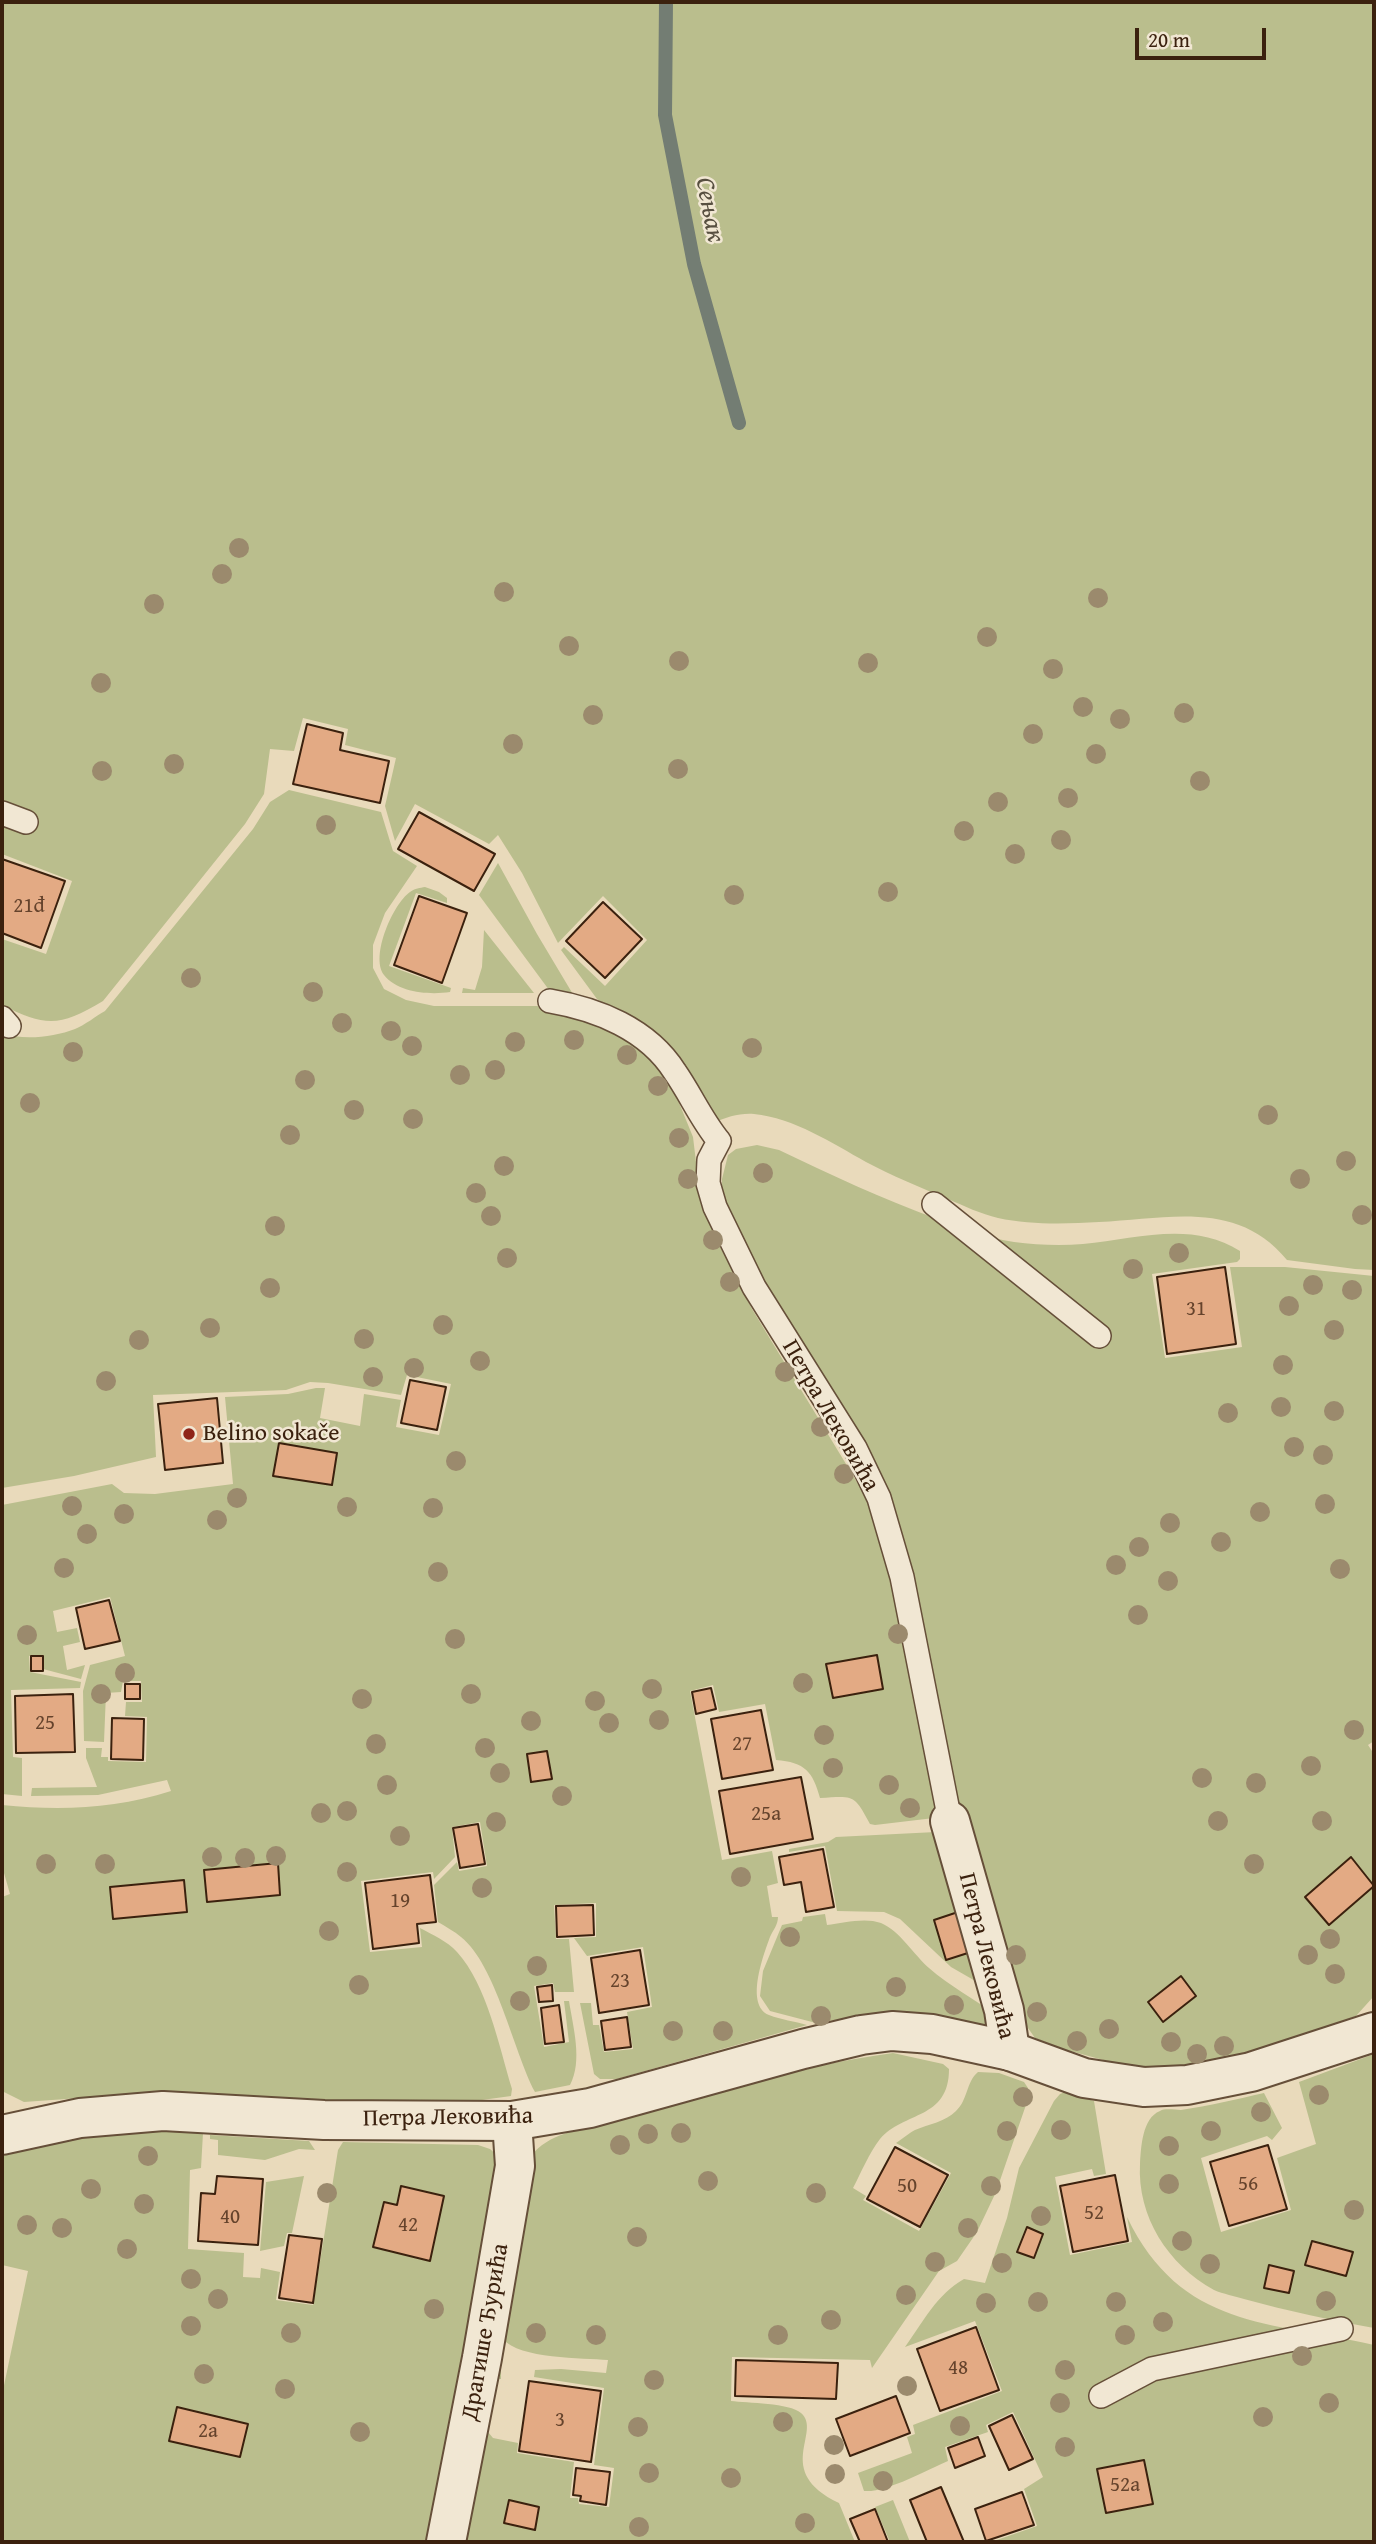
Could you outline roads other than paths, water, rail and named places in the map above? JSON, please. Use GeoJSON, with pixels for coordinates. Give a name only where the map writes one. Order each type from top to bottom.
{"type":"FeatureCollection","features":[{"type":"Feature","properties":{"kind":"street","name":"Петра Лековића"},"geometry":{"type":"LineString","coordinates":[[950,1821],[1004,2010],[1010,2051]]}},
{"type":"Feature","properties":{"kind":"street","name":"Петра Лековића"},"geometry":{"type":"LineString","coordinates":[[3,2132],[80,2118],[163,2111],[324,2120],[512,2121],[590,2108],[803,2049],[861,2035],[892,2031],[932,2035],[1010,2051],[1084,2078],[1144,2087],[1187,2085],[1251,2072],[1374,2032]]}},
{"type":"Feature","properties":{"kind":"street","name":"Драгише Ђурића"},"geometry":{"type":"LineString","coordinates":[[446,2542],[482,2358],[514,2166],[512,2121]]}},
{"type":"Feature","properties":{"kind":"lane"},"geometry":{"type":"LineString","coordinates":[[2,813],[26,822]]}},
{"type":"Feature","properties":{"kind":"lane","name":"Петра Лековића"},"geometry":{"type":"LineString","coordinates":[[550,1001],[591,1011],[618,1022],[643,1038],[674,1069],[700,1117],[719,1141],[709,1160],[708,1183],[715,1207],[754,1287],[855,1448],[879,1498],[902,1577],[950,1821]]}},
{"type":"Feature","properties":{"kind":"lane"},"geometry":{"type":"LineString","coordinates":[[934,1204],[1099,1336]]}},
{"type":"Feature","properties":{"kind":"lane"},"geometry":{"type":"LineString","coordinates":[[1101,2396],[1153,2369],[1340,2329]]}},
{"type":"Feature","properties":{"kind":"waterway","name":"Сењак"},"geometry":{"type":"LineString","coordinates":[[666,2],[665,115],[694,264],[739,423]]}},
{"type":"Feature","properties":{"kind":"place","name":"Belino sokače"},"geometry":{"type":"Point","coordinates":[189,1434]}}]}
